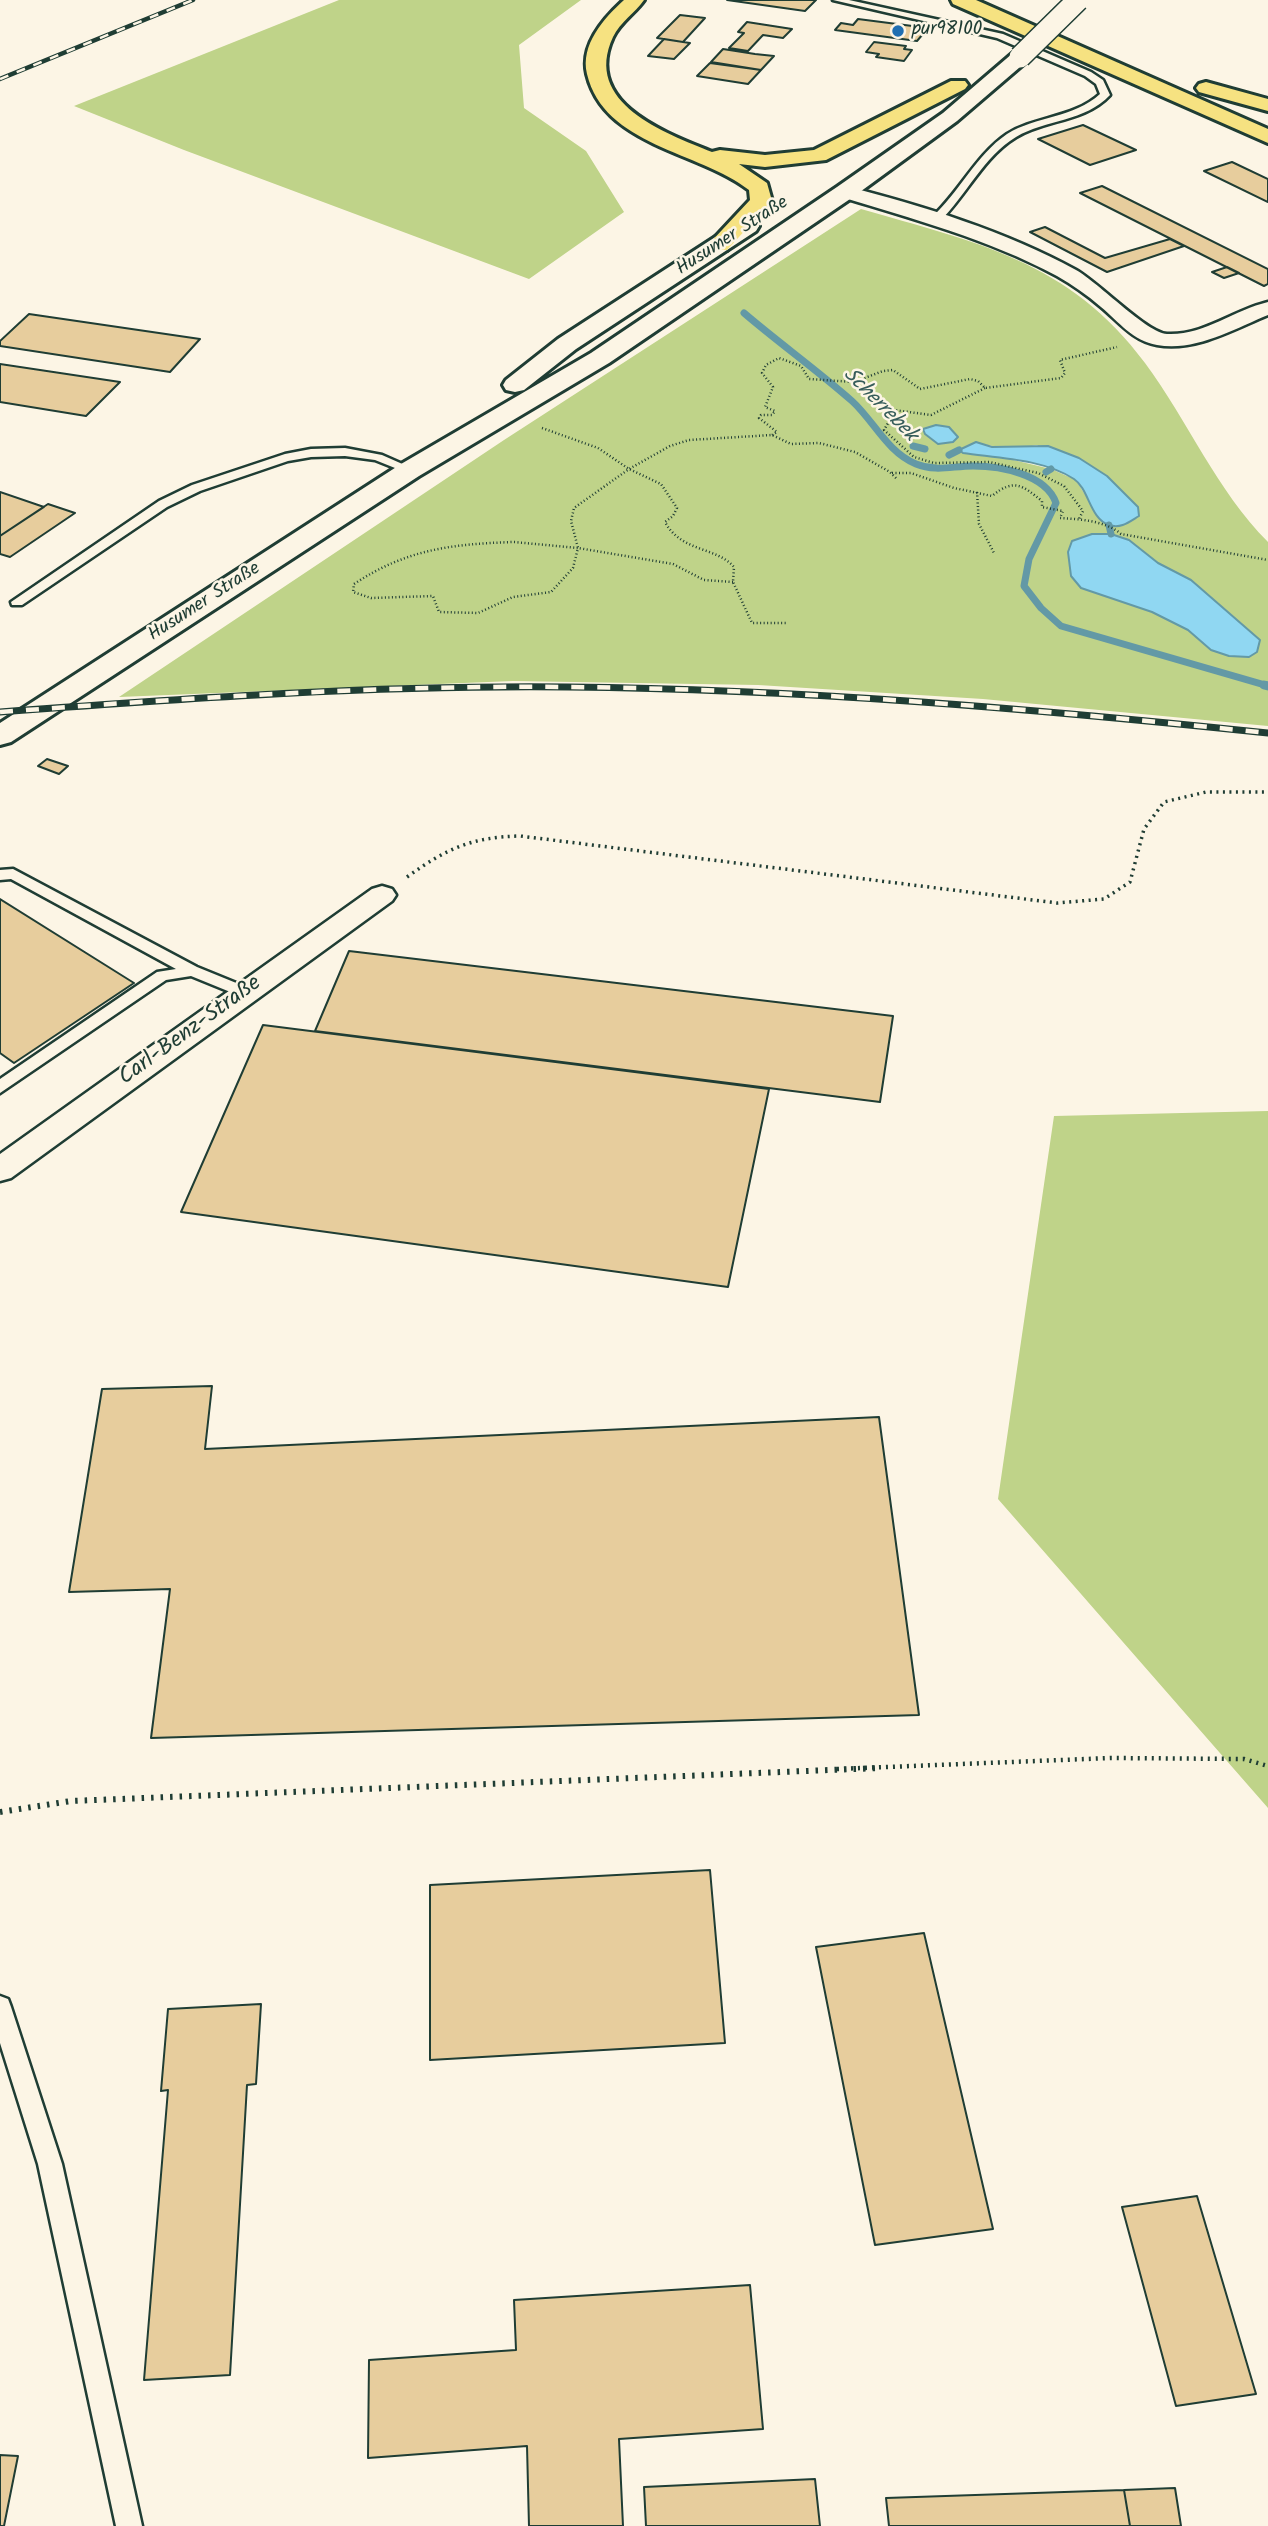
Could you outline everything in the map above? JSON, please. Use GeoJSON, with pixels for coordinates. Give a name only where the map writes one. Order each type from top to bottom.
{"type":"FeatureCollection","features":[{"type":"Feature","properties":{"kind":"highway"},"geometry":{"type":"LineString","coordinates":[[635,0],[602,36],[594,61],[594,74],[607,99],[619,111],[644,130],[678,145],[734,164],[821,183]]}},
{"type":"Feature","properties":{"kind":"highway"},"geometry":{"type":"LineString","coordinates":[[960,0],[1268,137]]}},
{"type":"Feature","properties":{"kind":"highway"},"geometry":{"type":"LineString","coordinates":[[993,0],[1268,118]]}},
{"type":"Feature","properties":{"kind":"highway"},"geometry":{"type":"LineString","coordinates":[[1187,83],[1268,105]]}},
{"type":"Feature","properties":{"kind":"highway"},"geometry":{"type":"LineString","coordinates":[[734,164],[819,156],[958,85]]}},
{"type":"Feature","properties":{"kind":"highway"},"geometry":{"type":"LineString","coordinates":[[734,164],[784,192]]}},
{"type":"Feature","properties":{"kind":"highway"},"geometry":{"type":"LineString","coordinates":[[719,245],[761,201],[759,188],[734,164]]}},
{"type":"Feature","properties":{"kind":"main road","name":"Husumer Straße"},"geometry":{"type":"LineString","coordinates":[[821,183],[950,117],[1010,53],[1052,0]]}},
{"type":"Feature","properties":{"kind":"main road","name":"Husumer Straße"},"geometry":{"type":"LineString","coordinates":[[0,736],[410,470],[600,358],[821,183],[924,113],[958,85],[1010,53],[1077,0]]}},
{"type":"Feature","properties":{"kind":"main road","name":"Husumer Straße"},"geometry":{"type":"LineString","coordinates":[[410,470],[567,344],[719,245],[784,192]]}},
{"type":"Feature","properties":{"kind":"street"},"geometry":{"type":"LineString","coordinates":[[821,183],[1000,244],[1067,273],[1107,301],[1143,333],[1157,340],[1186,340],[1268,308]]}},
{"type":"Feature","properties":{"kind":"street","name":"Carl-Benz-Straße"},"geometry":{"type":"LineString","coordinates":[[0,1170],[382,895]]}},
{"type":"Feature","properties":{"kind":"lane"},"geometry":{"type":"LineString","coordinates":[[838,0],[1000,36],[1088,74],[1100,81],[1103,87],[1105,94],[1089,108],[1042,122],[1011,136],[997,147],[952,206],[934,220]]}},
{"type":"Feature","properties":{"kind":"lane"},"geometry":{"type":"LineString","coordinates":[[17,602],[163,504],[196,488],[273,462],[311,453],[345,452],[378,457],[410,470]]}},
{"type":"Feature","properties":{"kind":"lane"},"geometry":{"type":"LineString","coordinates":[[0,875],[13,874],[192,971],[246,993]]}},
{"type":"Feature","properties":{"kind":"lane"},"geometry":{"type":"LineString","coordinates":[[0,1087],[162,976],[192,971]]}},
{"type":"Feature","properties":{"kind":"lane"},"geometry":{"type":"LineString","coordinates":[[0,2007],[50,2164],[129,2526]]}},
{"type":"Feature","properties":{"kind":"path"},"geometry":{"type":"LineString","coordinates":[[1079,519],[1083,511],[1064,486],[1038,473],[989,462],[934,463],[914,457],[884,430],[891,418],[889,413],[894,410],[931,415],[985,388],[1061,378],[1065,373],[1059,359],[1131,343],[1143,333]]}},
{"type":"Feature","properties":{"kind":"path"},"geometry":{"type":"LineString","coordinates":[[772,435],[778,431],[759,418],[761,415],[772,415],[775,411],[765,407],[773,387],[762,373],[764,366],[783,358],[804,369],[809,379],[823,377],[847,382],[861,381],[883,371],[893,371],[901,373],[912,387],[919,389],[970,379],[978,381],[985,388]]}},
{"type":"Feature","properties":{"kind":"path"},"geometry":{"type":"LineString","coordinates":[[542,428],[598,448],[661,484],[677,508],[673,516],[665,522],[668,529],[681,543],[698,545],[704,552],[729,561],[734,567],[733,582],[752,623],[788,623]]}},
{"type":"Feature","properties":{"kind":"path"},"geometry":{"type":"LineString","coordinates":[[733,582],[704,580],[673,565],[578,548],[514,542],[454,544],[373,570],[354,584],[353,592],[362,598],[419,594],[433,596],[439,612],[478,613],[513,597],[551,592],[573,568],[578,548],[571,521],[574,508],[629,468],[670,446],[689,440],[772,435],[791,444],[819,443],[855,452],[890,472],[897,479]]}},
{"type":"Feature","properties":{"kind":"path"},"geometry":{"type":"LineString","coordinates":[[890,472],[911,473],[954,488],[992,496],[1005,484],[1010,483],[1042,501],[1042,507],[1063,511],[1060,517],[1114,528],[1121,534],[1268,561]]}},
{"type":"Feature","properties":{"kind":"path"},"geometry":{"type":"LineString","coordinates":[[977,492],[975,504],[984,541],[994,553]]}},
{"type":"Feature","properties":{"kind":"path"},"geometry":{"type":"LineString","coordinates":[[382,895],[444,849],[468,839],[493,835],[534,837],[1057,903],[1104,899],[1130,882],[1144,829],[1164,802],[1206,792],[1268,792]]}},
{"type":"Feature","properties":{"kind":"path"},"geometry":{"type":"LineString","coordinates":[[0,1812],[71,1801],[1111,1758],[1244,1759],[1268,1766]]}},
{"type":"Feature","properties":{"kind":"green space"},"geometry":{"type":"Polygon","coordinates":[[[339,0],[581,0],[519,45],[524,108],[586,151],[624,212],[529,279],[74,106],[339,0]]]}},
{"type":"Feature","properties":{"kind":"green space"},"geometry":{"type":"Polygon","coordinates":[[[861,209],[981,245],[1052,278],[1085,301],[1116,328],[1161,385],[1233,501],[1268,542],[1268,726],[983,699],[758,685],[513,681],[119,697],[504,440],[861,209]],[[976,442],[1009,459],[1051,469],[1076,480],[1100,519],[1139,516],[1037,445],[1006,448],[976,442]],[[1092,534],[1072,541],[1152,612],[1188,630],[1211,650],[1260,640],[1191,580],[1158,563],[1129,540],[1111,534],[1092,534]]]}},
{"type":"Feature","properties":{"kind":"green space"},"geometry":{"type":"Polygon","coordinates":[[[1268,1111],[1268,1808],[998,1499],[1054,1116],[1268,1111]]]}},
{"type":"Feature","properties":{"kind":"water"},"geometry":{"type":"Polygon","coordinates":[[[936,425],[949,427],[958,437],[953,442],[938,444],[925,434],[923,429],[936,425]]]}},
{"type":"Feature","properties":{"kind":"water"},"geometry":{"type":"Polygon","coordinates":[[[976,442],[992,447],[1048,446],[1079,458],[1107,476],[1138,507],[1139,516],[1128,523],[1109,525],[1098,517],[1074,479],[1034,463],[963,453],[959,450],[976,442]]]}},
{"type":"Feature","properties":{"kind":"water"},"geometry":{"type":"Polygon","coordinates":[[[1092,534],[1111,534],[1129,540],[1158,563],[1191,580],[1260,640],[1257,652],[1249,657],[1229,656],[1211,650],[1188,630],[1152,612],[1081,588],[1071,576],[1068,552],[1072,541],[1092,534]]]}},
{"type":"Feature","properties":{"kind":"building"},"geometry":{"type":"Polygon","coordinates":[[[727,0],[816,0],[805,11],[727,0]]]}},
{"type":"Feature","properties":{"kind":"building"},"geometry":{"type":"Polygon","coordinates":[[[680,15],[705,18],[683,42],[657,38],[680,15]]]}},
{"type":"Feature","properties":{"kind":"building"},"geometry":{"type":"Polygon","coordinates":[[[858,19],[928,28],[917,41],[835,30],[841,23],[853,25],[858,19]]]}},
{"type":"Feature","properties":{"kind":"building"},"geometry":{"type":"Polygon","coordinates":[[[747,22],[792,29],[783,38],[763,35],[748,51],[729,48],[744,33],[738,32],[747,22]]]}},
{"type":"Feature","properties":{"kind":"building"},"geometry":{"type":"Polygon","coordinates":[[[664,39],[690,43],[674,59],[648,56],[664,39]]]}},
{"type":"Feature","properties":{"kind":"building"},"geometry":{"type":"Polygon","coordinates":[[[874,42],[906,46],[904,49],[912,50],[904,61],[876,57],[879,54],[866,52],[874,42]]]}},
{"type":"Feature","properties":{"kind":"building"},"geometry":{"type":"Polygon","coordinates":[[[723,49],[774,56],[761,70],[711,62],[723,49]]]}},
{"type":"Feature","properties":{"kind":"building"},"geometry":{"type":"Polygon","coordinates":[[[710,63],[761,70],[748,84],[697,76],[710,63]]]}},
{"type":"Feature","properties":{"kind":"building"},"geometry":{"type":"Polygon","coordinates":[[[1083,125],[1136,150],[1090,165],[1038,139],[1083,125]]]}},
{"type":"Feature","properties":{"kind":"building"},"geometry":{"type":"Polygon","coordinates":[[[1232,162],[1268,179],[1268,202],[1204,171],[1232,162]]]}},
{"type":"Feature","properties":{"kind":"building"},"geometry":{"type":"Polygon","coordinates":[[[1102,186],[1268,269],[1268,284],[1264,286],[1080,193],[1102,186]]]}},
{"type":"Feature","properties":{"kind":"building"},"geometry":{"type":"Polygon","coordinates":[[[1045,227],[1105,258],[1170,239],[1184,246],[1107,272],[1030,232],[1045,227]]]}},
{"type":"Feature","properties":{"kind":"building"},"geometry":{"type":"Polygon","coordinates":[[[1227,267],[1239,273],[1224,278],[1212,272],[1227,267]]]}},
{"type":"Feature","properties":{"kind":"building"},"geometry":{"type":"Polygon","coordinates":[[[29,314],[200,339],[170,372],[0,346],[0,341],[29,314]]]}},
{"type":"Feature","properties":{"kind":"building"},"geometry":{"type":"Polygon","coordinates":[[[0,364],[120,382],[86,416],[0,402],[0,364]]]}},
{"type":"Feature","properties":{"kind":"building"},"geometry":{"type":"Polygon","coordinates":[[[0,492],[44,507],[0,536],[0,492]]]}},
{"type":"Feature","properties":{"kind":"building"},"geometry":{"type":"Polygon","coordinates":[[[48,504],[75,513],[10,557],[0,554],[0,536],[48,504]]]}},
{"type":"Feature","properties":{"kind":"building"},"geometry":{"type":"Polygon","coordinates":[[[47,759],[68,766],[59,774],[38,766],[47,759]]]}},
{"type":"Feature","properties":{"kind":"building"},"geometry":{"type":"Polygon","coordinates":[[[0,899],[134,983],[14,1063],[0,1053],[0,899]]]}},
{"type":"Feature","properties":{"kind":"building"},"geometry":{"type":"Polygon","coordinates":[[[349,951],[893,1016],[880,1102],[315,1031],[349,951]]]}},
{"type":"Feature","properties":{"kind":"building"},"geometry":{"type":"Polygon","coordinates":[[[263,1025],[769,1089],[728,1287],[181,1212],[263,1025]]]}},
{"type":"Feature","properties":{"kind":"building"},"geometry":{"type":"Polygon","coordinates":[[[212,1386],[205,1449],[879,1417],[919,1715],[151,1738],[170,1589],[69,1592],[102,1389],[212,1386]]]}},
{"type":"Feature","properties":{"kind":"building"},"geometry":{"type":"Polygon","coordinates":[[[710,1870],[725,2043],[430,2060],[430,1885],[710,1870]]]}},
{"type":"Feature","properties":{"kind":"building"},"geometry":{"type":"Polygon","coordinates":[[[924,1933],[993,2229],[875,2245],[816,1947],[924,1933]]]}},
{"type":"Feature","properties":{"kind":"building"},"geometry":{"type":"Polygon","coordinates":[[[261,2004],[256,2084],[247,2085],[230,2375],[144,2380],[168,2090],[161,2091],[168,2009],[261,2004]]]}},
{"type":"Feature","properties":{"kind":"building"},"geometry":{"type":"Polygon","coordinates":[[[1197,2196],[1256,2394],[1176,2406],[1122,2207],[1197,2196]]]}},
{"type":"Feature","properties":{"kind":"building"},"geometry":{"type":"Polygon","coordinates":[[[750,2285],[763,2429],[619,2439],[623,2526],[529,2526],[527,2446],[368,2458],[369,2360],[516,2350],[514,2300],[750,2285]]]}},
{"type":"Feature","properties":{"kind":"building"},"geometry":{"type":"Polygon","coordinates":[[[0,2455],[18,2456],[4,2526],[0,2526],[0,2455]]]}},
{"type":"Feature","properties":{"kind":"building"},"geometry":{"type":"Polygon","coordinates":[[[815,2479],[820,2526],[646,2526],[644,2487],[815,2479]]]}},
{"type":"Feature","properties":{"kind":"building"},"geometry":{"type":"Polygon","coordinates":[[[1175,2488],[1181,2526],[1130,2526],[1124,2490],[1175,2488]]]}},
{"type":"Feature","properties":{"kind":"building"},"geometry":{"type":"Polygon","coordinates":[[[1124,2490],[1130,2526],[889,2526],[886,2498],[1124,2490]]]}},
{"type":"Feature","properties":{"kind":"waterway","name":"Scherrebek"},"geometry":{"type":"LineString","coordinates":[[744,313],[852,401],[889,444],[906,459],[930,468],[973,466],[1008,470],[1043,485],[1056,503],[1029,559],[1024,586],[1041,608],[1061,626],[1268,686],[1264,685]]}},
{"type":"Feature","properties":{"kind":"waterway"},"geometry":{"type":"LineString","coordinates":[[913,446],[925,449]]}},
{"type":"Feature","properties":{"kind":"waterway"},"geometry":{"type":"LineString","coordinates":[[949,455],[959,450]]}},
{"type":"Feature","properties":{"kind":"waterway"},"geometry":{"type":"LineString","coordinates":[[1046,472],[1051,469]]}},
{"type":"Feature","properties":{"kind":"waterway"},"geometry":{"type":"LineString","coordinates":[[1109,525],[1111,534]]}},
{"type":"Feature","properties":{"kind":"railway"},"geometry":{"type":"LineString","coordinates":[[0,79],[193,0]]}},
{"type":"Feature","properties":{"kind":"railway"},"geometry":{"type":"LineString","coordinates":[[0,712],[355,690],[568,687],[831,696],[1093,716],[1268,733]]}},
{"type":"Feature","properties":{"kind":"place","name":"pur98100"},"geometry":{"type":"Point","coordinates":[898,31]}}]}
